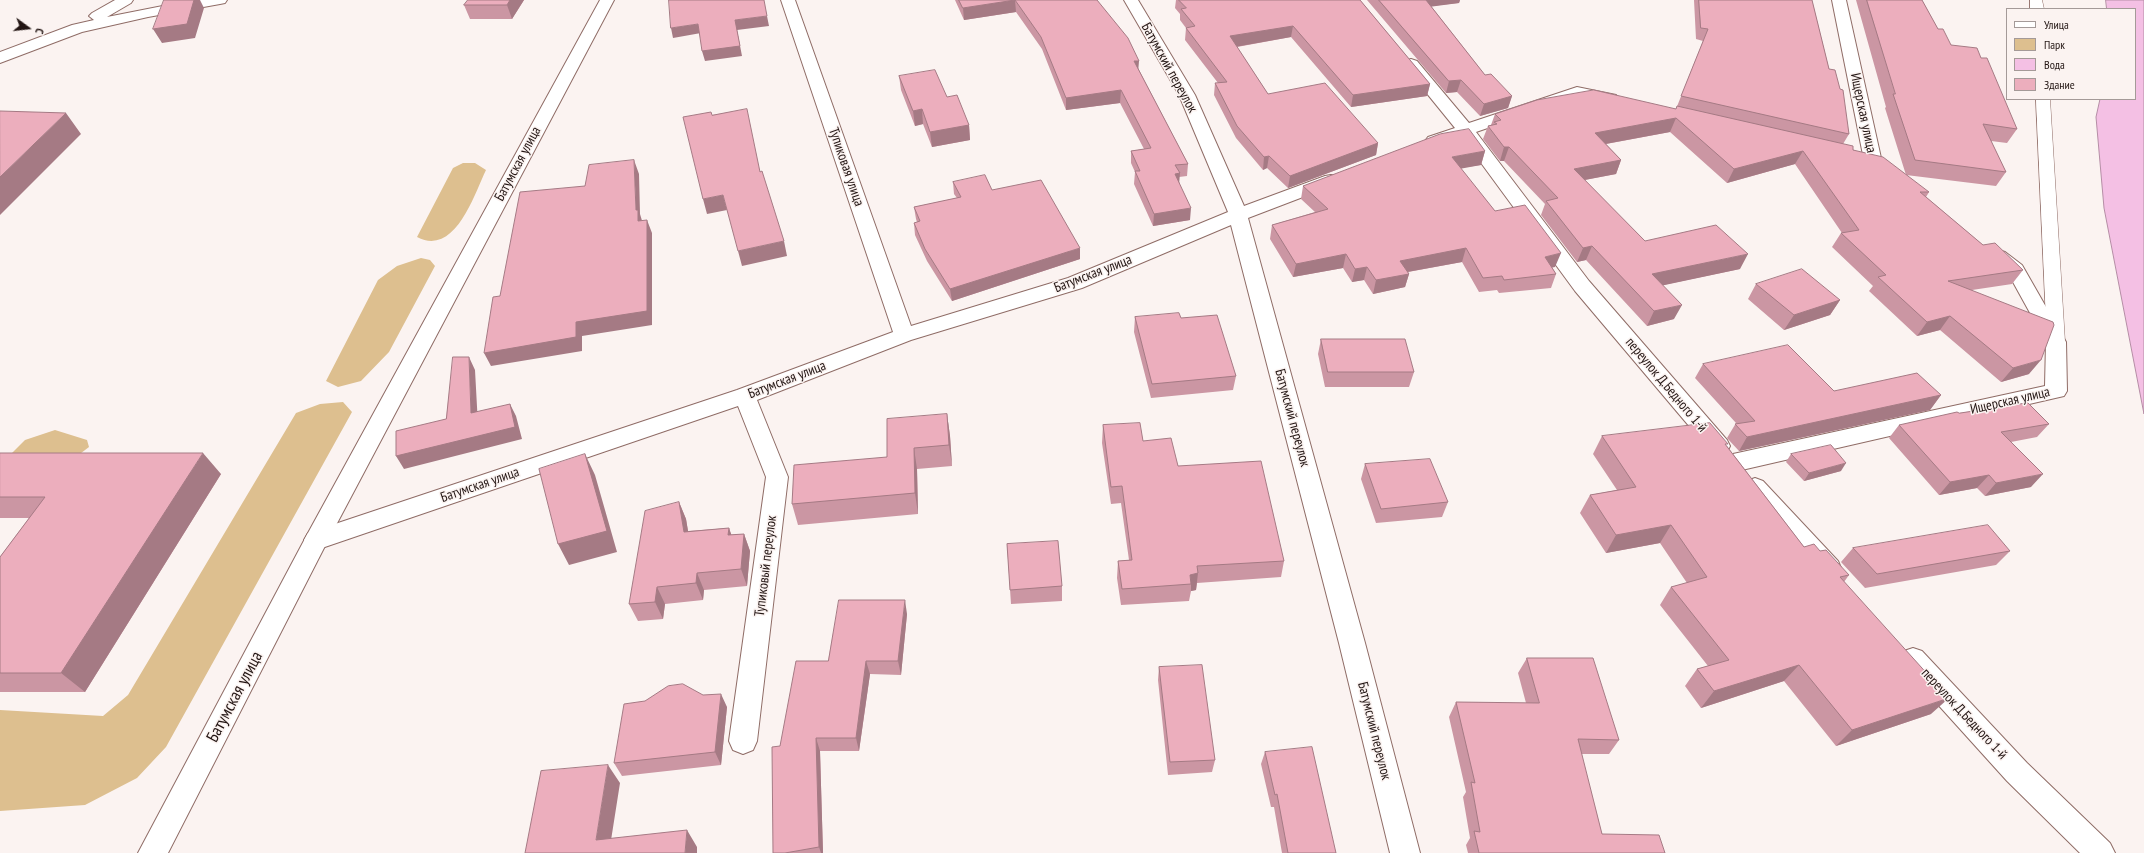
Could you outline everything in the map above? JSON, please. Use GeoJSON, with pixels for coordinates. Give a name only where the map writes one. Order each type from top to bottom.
{"type":"FeatureCollection","features":[{"type":"Feature","properties":{"kind":"street"},"geometry":{"type":"LineString","coordinates":[[0,58],[77,28],[126,0]]}},
{"type":"Feature","properties":{"kind":"street"},"geometry":{"type":"LineString","coordinates":[[77,28],[148,12],[220,0]]}},
{"type":"Feature","properties":{"kind":"street","name":"Батумская улица"},"geometry":{"type":"LineString","coordinates":[[153,853],[316,540],[607,0]]}},
{"type":"Feature","properties":{"kind":"street","name":"Тупиковая улица"},"geometry":{"type":"LineString","coordinates":[[788,0],[904,335]]}},
{"type":"Feature","properties":{"kind":"street","name":"Батумский переулок"},"geometry":{"type":"LineString","coordinates":[[1131,0],[1187,95],[1238,215],[1352,643],[1406,853]]}},
{"type":"Feature","properties":{"kind":"street","name":"Ищерская улица"},"geometry":{"type":"LineString","coordinates":[[1839,0],[1865,158],[1908,187]]}},
{"type":"Feature","properties":{"kind":"street","name":"переулок Д.Бедного 1-й"},"geometry":{"type":"LineString","coordinates":[[1396,47],[1466,129],[1582,286],[1733,463],[1840,580]]}},
{"type":"Feature","properties":{"kind":"street"},"geometry":{"type":"LineString","coordinates":[[1414,149],[1466,129],[1577,92],[1631,104]]}},
{"type":"Feature","properties":{"kind":"street","name":"Батумская улица"},"geometry":{"type":"LineString","coordinates":[[316,540],[745,396],[904,335],[1074,283],[1238,215],[1348,174]]}},
{"type":"Feature","properties":{"kind":"street","name":"Ищерская улица"},"geometry":{"type":"LineString","coordinates":[[1733,463],[2056,391],[2056,342],[2015,269],[1985,246]]}},
{"type":"Feature","properties":{"kind":"street","name":"Тупиковый переулок"},"geometry":{"type":"LineString","coordinates":[[744,741],[777,477],[745,396]]}},
{"type":"Feature","properties":{"kind":"street","name":"переулок Д.Бедного 1-й"},"geometry":{"type":"LineString","coordinates":[[1899,644],[2017,772],[2100,853]]}},
{"type":"Feature","properties":{"kind":"lane"},"geometry":{"type":"LineString","coordinates":[[2043,100],[2056,342]]}},
{"type":"Feature","properties":{"kind":"green space"},"geometry":{"type":"Polygon","coordinates":[[[463,163],[475,163],[486,170],[476,194],[461,220],[452,231],[442,238],[430,241],[417,237],[453,168],[463,163]]]}},
{"type":"Feature","properties":{"kind":"green space"},"geometry":{"type":"Polygon","coordinates":[[[421,258],[430,260],[435,266],[389,352],[361,381],[338,387],[326,381],[378,280],[397,266],[421,258]]]}},
{"type":"Feature","properties":{"kind":"green space"},"geometry":{"type":"Polygon","coordinates":[[[343,402],[352,412],[166,747],[137,778],[85,805],[0,811],[0,710],[103,716],[128,695],[296,413],[320,404],[343,402]]]}},
{"type":"Feature","properties":{"kind":"green space"},"geometry":{"type":"Polygon","coordinates":[[[55,430],[87,440],[89,447],[68,463],[8,457],[25,440],[55,430]]]}},
{"type":"Feature","properties":{"kind":"water"},"geometry":{"type":"Polygon","coordinates":[[[2106,0],[2144,0],[2144,414],[2104,208],[2096,117],[2100,100],[2136,100],[2136,8],[2107,8],[2106,0]]]}},
{"type":"Feature","properties":{"kind":"building"},"geometry":{"type":"Polygon","coordinates":[[[164,0],[194,0],[187,24],[153,29],[164,0]]]}},
{"type":"Feature","properties":{"kind":"building"},"geometry":{"type":"Polygon","coordinates":[[[468,0],[510,0],[507,5],[464,5],[468,0]]]}},
{"type":"Feature","properties":{"kind":"building"},"geometry":{"type":"Polygon","coordinates":[[[669,0],[764,0],[767,16],[735,20],[740,46],[702,51],[698,24],[671,28],[669,0]]]}},
{"type":"Feature","properties":{"kind":"building"},"geometry":{"type":"Polygon","coordinates":[[[959,0],[1015,0],[963,8],[959,0]]]}},
{"type":"Feature","properties":{"kind":"building"},"geometry":{"type":"Polygon","coordinates":[[[1015,0],[1097,0],[1128,38],[1139,61],[1134,61],[1188,164],[1175,165],[1180,173],[1175,174],[1191,208],[1154,214],[1135,171],[1140,171],[1131,151],[1151,148],[1121,90],[1066,98],[1041,37],[1015,0]]]}},
{"type":"Feature","properties":{"kind":"building"},"geometry":{"type":"Polygon","coordinates":[[[1179,0],[1360,0],[1430,84],[1353,95],[1293,26],[1230,36],[1268,94],[1325,83],[1378,143],[1290,176],[1269,156],[1264,157],[1237,126],[1215,83],[1227,82],[1186,28],[1195,26],[1181,9],[1186,8],[1179,0]]]}},
{"type":"Feature","properties":{"kind":"building"},"geometry":{"type":"Polygon","coordinates":[[[1379,0],[1426,0],[1485,75],[1491,74],[1512,96],[1484,104],[1461,80],[1449,81],[1379,0]]]}},
{"type":"Feature","properties":{"kind":"building"},"geometry":{"type":"Polygon","coordinates":[[[1699,0],[1812,0],[1829,69],[1835,70],[1840,89],[1843,90],[1849,134],[1681,96],[1708,29],[1701,28],[1699,0]]]}},
{"type":"Feature","properties":{"kind":"building"},"geometry":{"type":"Polygon","coordinates":[[[1867,0],[1922,0],[1938,29],[1943,29],[1951,45],[1977,48],[1981,58],[1987,58],[2017,129],[1983,124],[2006,172],[1915,160],[1893,94],[1895,94],[1867,0]]]}},
{"type":"Feature","properties":{"kind":"building"},"geometry":{"type":"Polygon","coordinates":[[[935,70],[947,97],[957,95],[969,125],[930,132],[922,109],[913,111],[899,76],[935,70]]]}},
{"type":"Feature","properties":{"kind":"building"},"geometry":{"type":"Polygon","coordinates":[[[1594,90],[1676,109],[1677,106],[1853,146],[1853,150],[1883,157],[1929,192],[1920,192],[1983,245],[1995,243],[2023,270],[1948,281],[2053,322],[2054,325],[2041,360],[2013,368],[1950,316],[1927,322],[1878,277],[1886,275],[1841,233],[1859,230],[1803,151],[1734,169],[1676,118],[1595,133],[1621,160],[1574,169],[1645,241],[1716,225],[1748,254],[1652,274],[1682,305],[1654,311],[1592,246],[1583,248],[1546,201],[1558,198],[1509,147],[1504,147],[1488,126],[1497,124],[1494,122],[1501,120],[1495,114],[1537,100],[1594,90]]]}},
{"type":"Feature","properties":{"kind":"building"},"geometry":{"type":"Polygon","coordinates":[[[747,109],[760,172],[762,171],[784,241],[738,251],[723,195],[703,199],[683,117],[711,112],[712,115],[747,109]]]}},
{"type":"Feature","properties":{"kind":"building"},"geometry":{"type":"Polygon","coordinates":[[[0,111],[66,113],[0,177],[0,111]]]}},
{"type":"Feature","properties":{"kind":"building"},"geometry":{"type":"Polygon","coordinates":[[[1469,129],[1485,151],[1452,157],[1495,211],[1525,205],[1561,253],[1545,257],[1556,274],[1504,280],[1502,276],[1483,278],[1466,248],[1400,261],[1409,274],[1376,280],[1367,267],[1355,269],[1346,254],[1296,264],[1272,225],[1328,209],[1303,186],[1440,134],[1469,129]]]}},
{"type":"Feature","properties":{"kind":"building"},"geometry":{"type":"Polygon","coordinates":[[[634,160],[636,210],[638,210],[638,221],[647,220],[647,311],[576,322],[576,337],[484,353],[493,297],[500,296],[520,192],[585,186],[589,165],[634,160]]]}},
{"type":"Feature","properties":{"kind":"building"},"geometry":{"type":"Polygon","coordinates":[[[985,175],[992,190],[1041,180],[1080,248],[950,289],[925,249],[914,223],[920,221],[914,207],[961,197],[953,182],[985,175]]]}},
{"type":"Feature","properties":{"kind":"building"},"geometry":{"type":"Polygon","coordinates":[[[1802,269],[1840,300],[1794,315],[1756,284],[1802,269]]]}},
{"type":"Feature","properties":{"kind":"building"},"geometry":{"type":"Polygon","coordinates":[[[1179,313],[1181,318],[1217,315],[1236,376],[1152,384],[1135,317],[1179,313]]]}},
{"type":"Feature","properties":{"kind":"building"},"geometry":{"type":"Polygon","coordinates":[[[1321,339],[1405,339],[1414,372],[1328,372],[1321,339]]]}},
{"type":"Feature","properties":{"kind":"building"},"geometry":{"type":"Polygon","coordinates":[[[1788,345],[1834,391],[1917,373],[1941,395],[1747,437],[1735,424],[1755,421],[1703,364],[1788,345]]]}},
{"type":"Feature","properties":{"kind":"building"},"geometry":{"type":"Polygon","coordinates":[[[453,357],[469,357],[471,413],[510,404],[515,427],[396,456],[396,431],[446,419],[453,357]]]}},
{"type":"Feature","properties":{"kind":"building"},"geometry":{"type":"Polygon","coordinates":[[[2028,403],[2049,424],[2001,432],[2043,474],[1996,483],[1989,475],[1950,482],[1899,425],[1957,412],[1959,413],[2028,403]]]}},
{"type":"Feature","properties":{"kind":"building"},"geometry":{"type":"Polygon","coordinates":[[[947,414],[949,445],[914,448],[915,493],[792,504],[794,465],[887,457],[887,419],[947,414]]]}},
{"type":"Feature","properties":{"kind":"building"},"geometry":{"type":"Polygon","coordinates":[[[1140,423],[1143,441],[1171,438],[1178,466],[1261,461],[1284,561],[1197,566],[1198,573],[1190,575],[1191,584],[1122,589],[1118,561],[1132,560],[1122,486],[1111,487],[1103,425],[1140,423]]]}},
{"type":"Feature","properties":{"kind":"building"},"geometry":{"type":"Polygon","coordinates":[[[1710,423],[1728,444],[1725,444],[1804,547],[1814,544],[1820,551],[1826,550],[1849,575],[1840,577],[1949,698],[1852,730],[1799,665],[1714,691],[1697,669],[1729,660],[1671,587],[1707,577],[1671,525],[1616,535],[1590,495],[1636,487],[1602,436],[1710,423]]]}},
{"type":"Feature","properties":{"kind":"building"},"geometry":{"type":"Polygon","coordinates":[[[1831,445],[1846,463],[1809,473],[1791,454],[1831,445]]]}},
{"type":"Feature","properties":{"kind":"building"},"geometry":{"type":"Polygon","coordinates":[[[0,453],[203,453],[61,673],[0,673],[0,557],[45,497],[0,497],[0,453]]]}},
{"type":"Feature","properties":{"kind":"building"},"geometry":{"type":"Polygon","coordinates":[[[585,454],[607,531],[558,544],[539,469],[585,454]]]}},
{"type":"Feature","properties":{"kind":"building"},"geometry":{"type":"Polygon","coordinates":[[[1430,459],[1448,502],[1381,509],[1365,464],[1430,459]]]}},
{"type":"Feature","properties":{"kind":"building"},"geometry":{"type":"Polygon","coordinates":[[[679,502],[684,532],[729,528],[728,535],[744,534],[741,569],[697,573],[696,583],[657,587],[655,602],[629,604],[645,511],[679,502]]]}},
{"type":"Feature","properties":{"kind":"building"},"geometry":{"type":"Polygon","coordinates":[[[1988,525],[2010,551],[1877,574],[1853,548],[1988,525]]]}},
{"type":"Feature","properties":{"kind":"building"},"geometry":{"type":"Polygon","coordinates":[[[1058,541],[1062,586],[1010,590],[1007,544],[1058,541]]]}},
{"type":"Feature","properties":{"kind":"building"},"geometry":{"type":"Polygon","coordinates":[[[839,600],[905,600],[898,661],[866,661],[856,738],[816,738],[819,847],[785,853],[773,853],[772,747],[780,746],[796,661],[828,661],[839,600]]]}},
{"type":"Feature","properties":{"kind":"building"},"geometry":{"type":"Polygon","coordinates":[[[1527,658],[1593,658],[1619,740],[1578,739],[1602,834],[1659,835],[1665,853],[1479,853],[1474,831],[1480,832],[1471,782],[1475,783],[1456,702],[1539,703],[1527,658]]]}},
{"type":"Feature","properties":{"kind":"building"},"geometry":{"type":"Polygon","coordinates":[[[1202,665],[1215,760],[1170,762],[1159,667],[1202,665]]]}},
{"type":"Feature","properties":{"kind":"building"},"geometry":{"type":"Polygon","coordinates":[[[683,684],[703,695],[721,694],[715,752],[614,763],[624,704],[645,701],[668,686],[683,684]]]}},
{"type":"Feature","properties":{"kind":"building"},"geometry":{"type":"Polygon","coordinates":[[[1312,747],[1336,853],[1288,853],[1277,794],[1275,795],[1265,752],[1312,747]]]}},
{"type":"Feature","properties":{"kind":"building"},"geometry":{"type":"Polygon","coordinates":[[[608,765],[596,840],[687,830],[685,853],[525,853],[541,771],[608,765]]]}}]}
